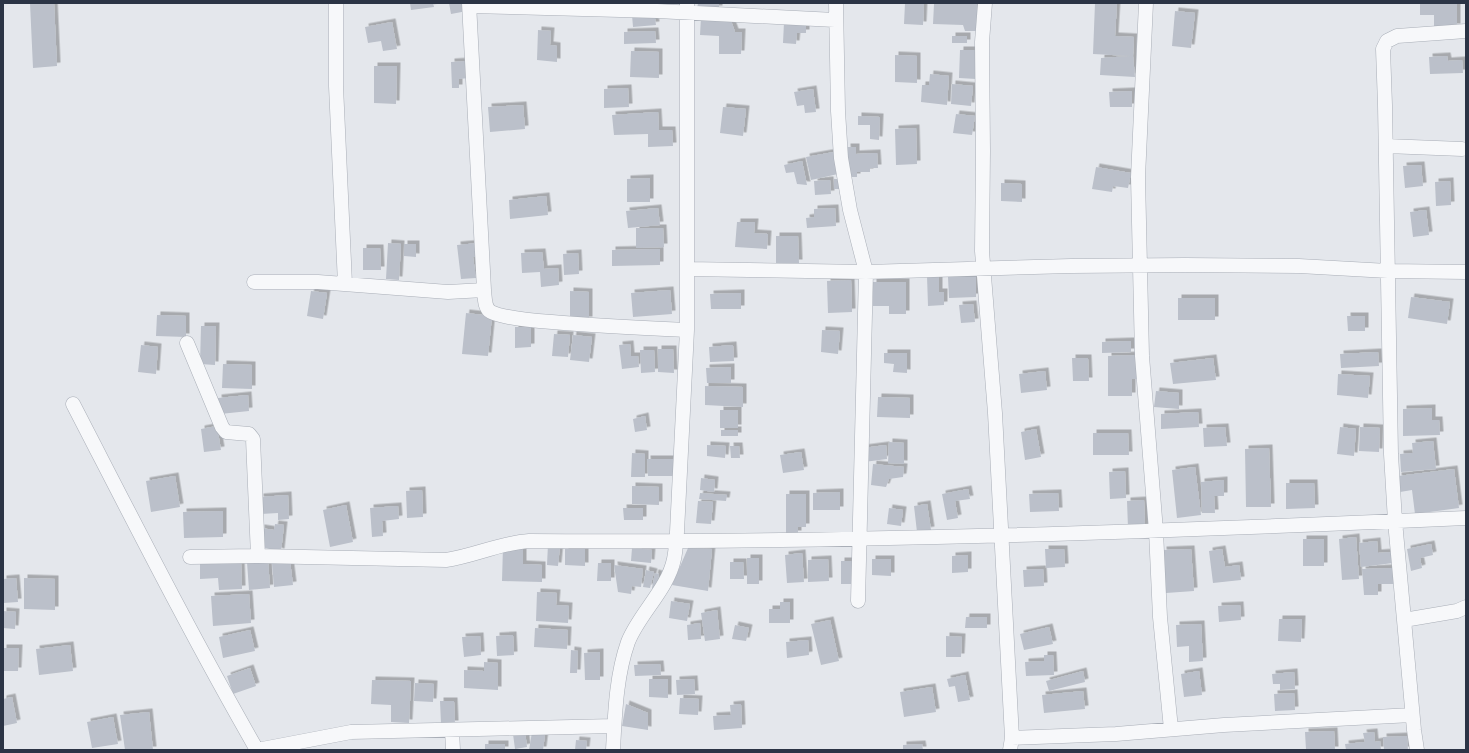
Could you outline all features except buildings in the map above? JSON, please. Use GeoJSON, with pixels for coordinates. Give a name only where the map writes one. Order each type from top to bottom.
{"type":"FeatureCollection","features":[{"type":"Feature","properties":{"kind":"street"},"geometry":{"type":"LineString","coordinates":[[336,3],[336,86],[345,284]]}},
{"type":"Feature","properties":{"kind":"street"},"geometry":{"type":"LineString","coordinates":[[836,3],[835,20],[838,127],[841,158],[850,210],[866,272],[858,601]]}},
{"type":"Feature","properties":{"kind":"street"},"geometry":{"type":"LineString","coordinates":[[985,3],[982,42],[983,269],[995,413],[1011,744],[1171,729],[1412,715]]}},
{"type":"Feature","properties":{"kind":"street"},"geometry":{"type":"LineString","coordinates":[[1146,3],[1138,177],[1142,356],[1156,532],[1160,617],[1171,729]]}},
{"type":"Feature","properties":{"kind":"street"},"geometry":{"type":"LineString","coordinates":[[687,330],[546,322],[490,312],[487,307],[484,290],[469,5],[687,8],[835,20]]}},
{"type":"Feature","properties":{"kind":"street"},"geometry":{"type":"LineString","coordinates":[[613,750],[620,668],[629,640],[664,582],[674,560],[676,542],[687,330],[687,8]]}},
{"type":"Feature","properties":{"kind":"street"},"geometry":{"type":"LineString","coordinates":[[1417,750],[1412,715],[1395,521],[1391,454],[1383,49],[1387,41],[1397,36],[1466,31]]}},
{"type":"Feature","properties":{"kind":"street"},"geometry":{"type":"LineString","coordinates":[[1386,146],[1462,149]]}},
{"type":"Feature","properties":{"kind":"street"},"geometry":{"type":"LineString","coordinates":[[687,269],[866,272],[1140,265],[1299,266],[1388,271],[1466,272]]}},
{"type":"Feature","properties":{"kind":"street"},"geometry":{"type":"LineString","coordinates":[[254,282],[318,282],[448,292],[484,290]]}},
{"type":"Feature","properties":{"kind":"street"},"geometry":{"type":"LineString","coordinates":[[187,343],[222,427],[226,432],[249,434],[253,439],[258,556]]}},
{"type":"Feature","properties":{"kind":"street"},"geometry":{"type":"LineString","coordinates":[[73,404],[257,750],[351,732],[614,726]]}},
{"type":"Feature","properties":{"kind":"street"},"geometry":{"type":"LineString","coordinates":[[190,557],[258,556],[446,560],[461,558],[496,546],[516,542],[676,542],[1002,536],[1156,532],[1466,518]]}},
{"type":"Feature","properties":{"kind":"street"},"geometry":{"type":"LineString","coordinates":[[1404,620],[1456,611],[1466,607]]}},
{"type":"Feature","properties":{"kind":"street"},"geometry":{"type":"LineString","coordinates":[[452,730],[453,750]]}}]}
